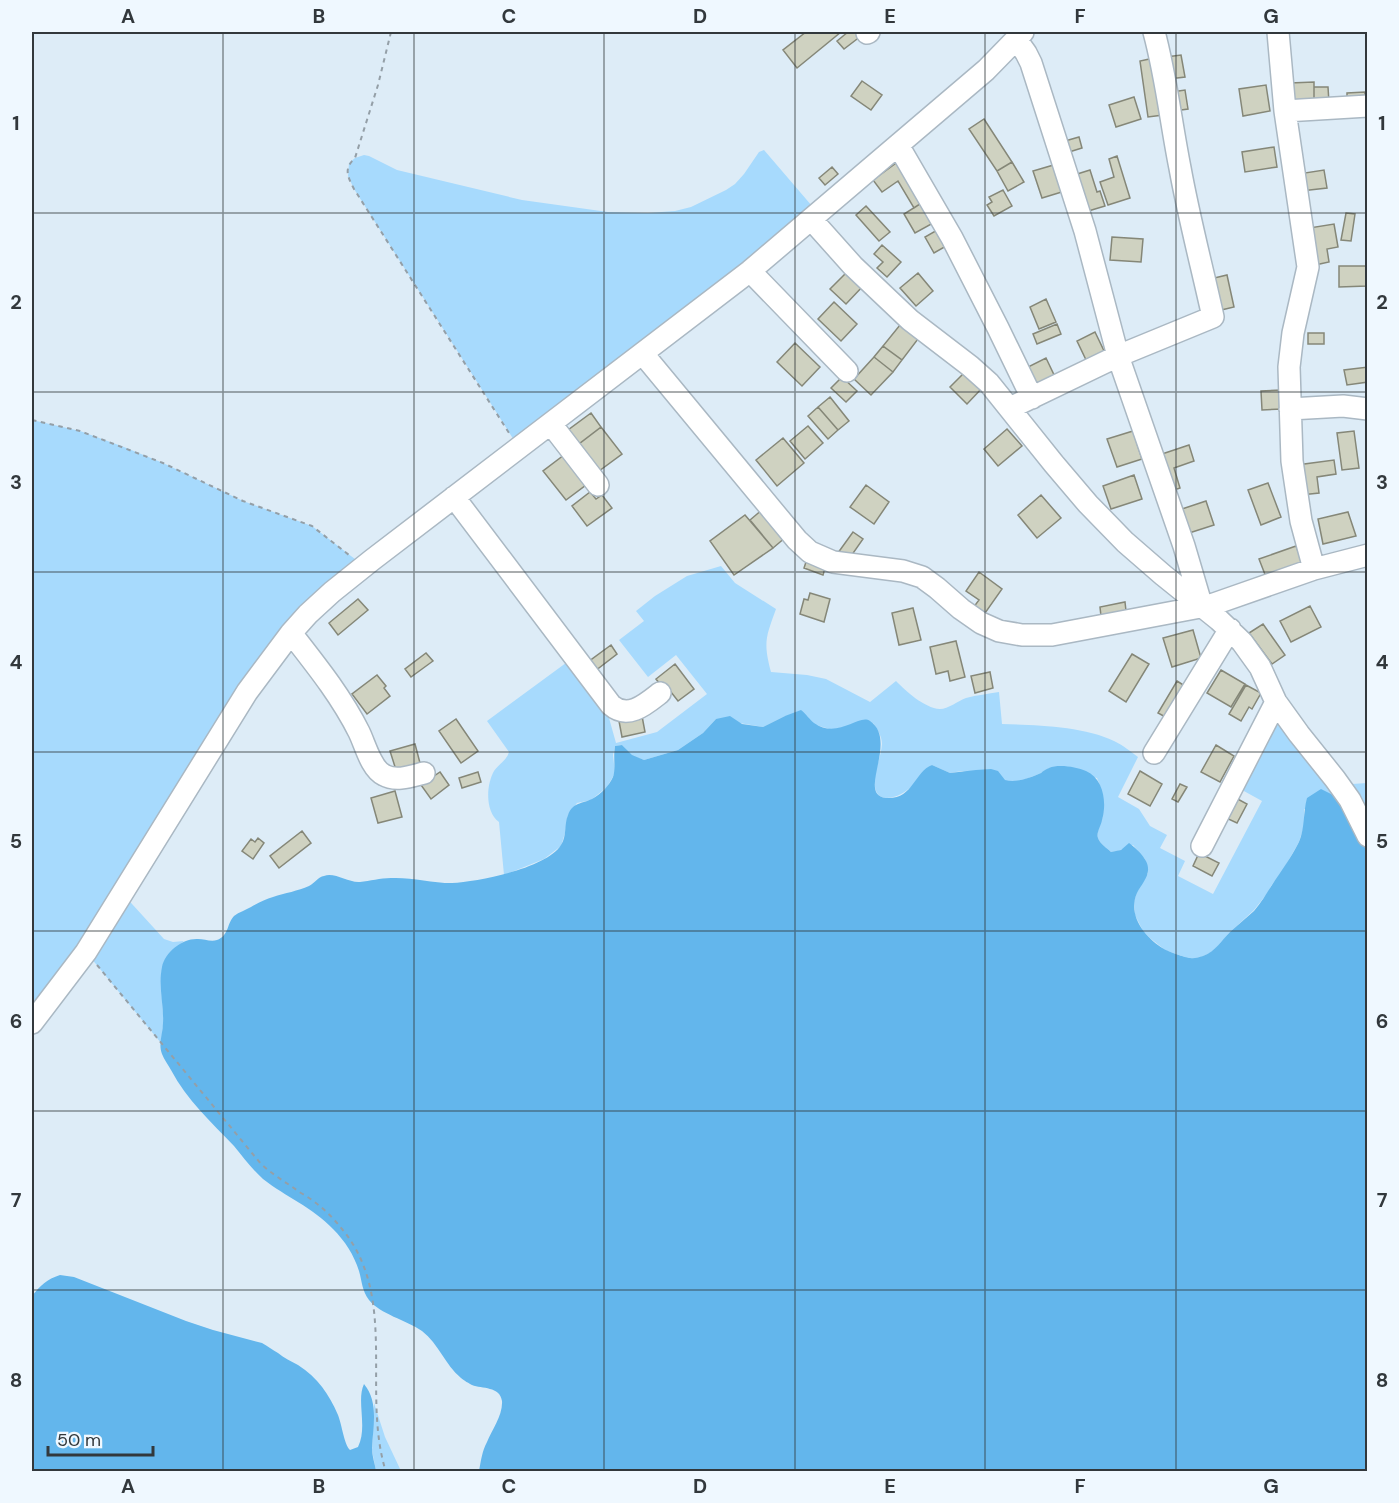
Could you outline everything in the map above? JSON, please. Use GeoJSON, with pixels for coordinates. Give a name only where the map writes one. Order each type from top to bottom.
{"type":"FeatureCollection","features":[{"type":"Feature","properties":{"kind":"street"},"geometry":{"type":"LineString","coordinates":[[1010,408],[1118,356],[1213,317],[1185,194],[1161,57],[1154,32]]}},
{"type":"Feature","properties":{"kind":"street"},"geometry":{"type":"LineString","coordinates":[[1278,32],[1294,174],[1308,267],[1293,333],[1289,368],[1293,461],[1298,503],[1314,569]]}},
{"type":"Feature","properties":{"kind":"street"},"geometry":{"type":"LineString","coordinates":[[32,1023],[86,952],[247,692],[308,614],[364,566],[750,271],[986,70],[1020,35],[1085,231],[1118,356],[1184,546],[1202,607]]}},
{"type":"Feature","properties":{"kind":"street"},"geometry":{"type":"LineString","coordinates":[[1286,111],[1368,106]]}},
{"type":"Feature","properties":{"kind":"street"},"geometry":{"type":"LineString","coordinates":[[898,145],[957,248],[1032,398]]}},
{"type":"Feature","properties":{"kind":"street"},"geometry":{"type":"LineString","coordinates":[[811,219],[853,266],[910,320],[989,383],[1054,464],[1125,542],[1230,629],[1242,642],[1260,667],[1276,702],[1350,800],[1368,836]]}},
{"type":"Feature","properties":{"kind":"street"},"geometry":{"type":"LineString","coordinates":[[750,271],[847,371]]}},
{"type":"Feature","properties":{"kind":"street"},"geometry":{"type":"LineString","coordinates":[[643,354],[789,531],[810,552],[833,562],[903,571],[922,577],[961,609],[981,623],[999,631],[1022,635],[1052,635],[1202,607],[1314,569],[1368,555]]}},
{"type":"Feature","properties":{"kind":"street"},"geometry":{"type":"LineString","coordinates":[[1290,409],[1343,406],[1368,409]]}},
{"type":"Feature","properties":{"kind":"street"},"geometry":{"type":"LineString","coordinates":[[551,424],[598,485]]}},
{"type":"Feature","properties":{"kind":"street"},"geometry":{"type":"LineString","coordinates":[[454,497],[611,705],[621,711],[627,711],[644,705],[660,693]]}},
{"type":"Feature","properties":{"kind":"street"},"geometry":{"type":"LineString","coordinates":[[1154,753],[1230,629]]}},
{"type":"Feature","properties":{"kind":"street"},"geometry":{"type":"LineString","coordinates":[[291,633],[323,674],[351,716],[378,770],[383,775],[392,778],[424,773]]}},
{"type":"Feature","properties":{"kind":"street"},"geometry":{"type":"LineString","coordinates":[[1202,846],[1276,702]]}},
{"type":"Feature","properties":{"kind":"path"},"geometry":{"type":"LineString","coordinates":[[391,32],[378,85],[355,158],[349,164],[348,176],[354,189],[519,448]]}},
{"type":"Feature","properties":{"kind":"path"},"geometry":{"type":"LineString","coordinates":[[32,420],[80,431],[124,447],[243,501],[312,526],[364,566]]}},
{"type":"Feature","properties":{"kind":"path"},"geometry":{"type":"LineString","coordinates":[[86,952],[261,1164],[270,1173],[303,1193],[327,1212],[344,1231],[361,1256],[371,1294],[375,1323],[378,1437],[386,1472]]}},
{"type":"Feature","properties":{"kind":"shaded area"},"geometry":{"type":"Polygon","coordinates":[[[764,150],[818,213],[519,448],[354,189],[348,176],[349,163],[364,155],[397,170],[522,200],[608,212],[648,213],[691,207],[726,190],[735,184],[759,152],[764,150]]]}},
{"type":"Feature","properties":{"kind":"shaded area"},"geometry":{"type":"Polygon","coordinates":[[[32,420],[80,431],[124,447],[243,501],[312,526],[364,566],[308,614],[122,893],[164,939],[173,942],[184,941],[174,950],[163,966],[161,1043],[86,952],[32,1023],[32,420]]]}},
{"type":"Feature","properties":{"kind":"shaded area"},"geometry":{"type":"Polygon","coordinates":[[[721,566],[735,583],[776,609],[767,640],[771,672],[826,679],[870,702],[896,681],[922,702],[940,709],[966,698],[999,692],[1002,724],[1074,729],[1102,736],[1124,747],[1138,757],[1118,797],[1139,809],[1150,826],[1167,835],[1160,848],[1185,861],[1178,876],[1213,894],[1262,801],[1233,785],[1276,702],[1335,779],[1352,784],[1367,783],[1367,819],[1304,809],[1304,826],[1299,842],[1269,891],[1254,910],[1217,947],[1201,957],[1190,959],[1165,950],[1143,931],[1135,915],[1134,902],[1148,873],[1145,859],[1133,845],[1111,852],[1099,840],[1098,832],[1104,805],[1097,778],[1049,768],[1023,780],[1011,782],[962,771],[950,773],[932,765],[907,791],[885,798],[876,792],[875,787],[882,744],[873,723],[833,730],[785,716],[763,727],[716,719],[703,733],[678,750],[644,760],[632,756],[622,745],[615,746],[613,755],[615,773],[607,787],[591,800],[577,803],[568,815],[561,846],[544,859],[504,875],[499,822],[491,812],[488,791],[494,771],[505,760],[509,752],[487,721],[570,660],[604,707],[616,743],[657,732],[707,694],[676,655],[648,677],[619,640],[644,621],[636,611],[655,596],[687,576],[721,566]]]}},
{"type":"Feature","properties":{"kind":"shaded area"},"geometry":{"type":"Polygon","coordinates":[[[801,710],[814,723],[831,729],[860,720],[870,721],[878,730],[881,741],[875,788],[878,795],[886,798],[902,795],[921,773],[932,765],[950,773],[991,769],[998,771],[1005,780],[1009,781],[1028,778],[1048,768],[1058,766],[1086,771],[1097,780],[1103,792],[1104,806],[1098,834],[1099,840],[1111,852],[1121,850],[1129,843],[1146,861],[1147,875],[1137,893],[1134,909],[1140,925],[1150,939],[1164,949],[1188,958],[1203,956],[1218,946],[1259,905],[1299,842],[1307,798],[1321,789],[1343,800],[1367,819],[1367,1471],[479,1471],[484,1449],[501,1412],[501,1396],[494,1390],[472,1385],[463,1380],[455,1373],[428,1336],[409,1323],[374,1305],[365,1293],[359,1271],[345,1243],[325,1221],[263,1179],[192,1101],[177,1081],[160,1046],[163,1027],[161,974],[167,956],[181,943],[192,939],[217,940],[224,936],[232,919],[238,913],[268,899],[309,886],[328,875],[355,882],[399,878],[452,883],[494,877],[527,867],[553,853],[561,845],[572,808],[595,797],[609,784],[614,774],[615,746],[622,745],[632,755],[644,760],[678,750],[703,733],[716,719],[730,716],[742,724],[763,727],[801,710]]]}},
{"type":"Feature","properties":{"kind":"shaded area"},"geometry":{"type":"Polygon","coordinates":[[[60,1275],[74,1277],[186,1321],[264,1344],[305,1370],[322,1387],[338,1415],[350,1450],[358,1447],[361,1439],[361,1398],[364,1384],[372,1398],[374,1423],[372,1454],[376,1471],[32,1471],[32,1296],[44,1283],[60,1275]]]}},
{"type":"Feature","properties":{"kind":"shaded area"},"geometry":{"type":"Polygon","coordinates":[[[374,1403],[385,1437],[401,1471],[376,1471],[372,1450],[374,1403]]]}},
{"type":"Feature","properties":{"kind":"building"},"geometry":{"type":"Polygon","coordinates":[[[806,32],[841,32],[797,68],[783,50],[806,32]]]}},
{"type":"Feature","properties":{"kind":"building"},"geometry":{"type":"Polygon","coordinates":[[[848,32],[857,32],[861,36],[844,49],[837,41],[848,32]]]}},
{"type":"Feature","properties":{"kind":"building"},"geometry":{"type":"Polygon","coordinates":[[[1181,55],[1185,77],[1169,79],[1166,57],[1181,55]]]}},
{"type":"Feature","properties":{"kind":"building"},"geometry":{"type":"Polygon","coordinates":[[[1154,58],[1163,115],[1148,117],[1140,61],[1154,58]]]}},
{"type":"Feature","properties":{"kind":"building"},"geometry":{"type":"Polygon","coordinates":[[[862,81],[882,95],[871,110],[851,96],[862,81]]]}},
{"type":"Feature","properties":{"kind":"building"},"geometry":{"type":"Polygon","coordinates":[[[1314,82],[1314,104],[1291,105],[1290,83],[1314,82]]]}},
{"type":"Feature","properties":{"kind":"building"},"geometry":{"type":"Polygon","coordinates":[[[1266,85],[1270,111],[1243,116],[1239,89],[1266,85]]]}},
{"type":"Feature","properties":{"kind":"building"},"geometry":{"type":"Polygon","coordinates":[[[1314,87],[1328,87],[1329,103],[1314,104],[1314,87]]]}},
{"type":"Feature","properties":{"kind":"building"},"geometry":{"type":"Polygon","coordinates":[[[1185,90],[1188,109],[1174,111],[1172,92],[1185,90]]]}},
{"type":"Feature","properties":{"kind":"building"},"geometry":{"type":"Polygon","coordinates":[[[1365,92],[1365,102],[1347,103],[1347,93],[1365,92]]]}},
{"type":"Feature","properties":{"kind":"building"},"geometry":{"type":"Polygon","coordinates":[[[1134,97],[1141,119],[1116,127],[1109,105],[1134,97]]]}},
{"type":"Feature","properties":{"kind":"building"},"geometry":{"type":"Polygon","coordinates":[[[984,119],[1012,162],[997,171],[969,129],[984,119]]]}},
{"type":"Feature","properties":{"kind":"building"},"geometry":{"type":"Polygon","coordinates":[[[1079,137],[1082,148],[1069,152],[1065,141],[1079,137]]]}},
{"type":"Feature","properties":{"kind":"building"},"geometry":{"type":"Polygon","coordinates":[[[1274,147],[1277,167],[1245,172],[1242,152],[1274,147]]]}},
{"type":"Feature","properties":{"kind":"building"},"geometry":{"type":"Polygon","coordinates":[[[1117,156],[1130,198],[1108,205],[1100,182],[1114,177],[1109,159],[1117,156]]]}},
{"type":"Feature","properties":{"kind":"building"},"geometry":{"type":"Polygon","coordinates":[[[899,161],[923,202],[914,208],[898,181],[882,192],[873,180],[899,161]]]}},
{"type":"Feature","properties":{"kind":"building"},"geometry":{"type":"Polygon","coordinates":[[[1012,162],[1024,182],[1008,191],[997,171],[1012,162]]]}},
{"type":"Feature","properties":{"kind":"building"},"geometry":{"type":"Polygon","coordinates":[[[1057,164],[1065,191],[1042,198],[1033,171],[1057,164]]]}},
{"type":"Feature","properties":{"kind":"building"},"geometry":{"type":"Polygon","coordinates":[[[832,167],[838,174],[825,185],[819,178],[832,167]]]}},
{"type":"Feature","properties":{"kind":"building"},"geometry":{"type":"Polygon","coordinates":[[[1090,170],[1097,192],[1100,191],[1105,206],[1085,212],[1074,175],[1090,170]]]}},
{"type":"Feature","properties":{"kind":"building"},"geometry":{"type":"Polygon","coordinates":[[[1324,170],[1327,188],[1301,191],[1298,174],[1324,170]]]}},
{"type":"Feature","properties":{"kind":"building"},"geometry":{"type":"Polygon","coordinates":[[[1003,190],[1012,206],[994,216],[987,205],[992,202],[989,197],[1003,190]]]}},
{"type":"Feature","properties":{"kind":"building"},"geometry":{"type":"Polygon","coordinates":[[[923,202],[935,222],[915,233],[904,214],[923,202]]]}},
{"type":"Feature","properties":{"kind":"building"},"geometry":{"type":"Polygon","coordinates":[[[866,206],[890,232],[879,241],[856,215],[866,206]]]}},
{"type":"Feature","properties":{"kind":"building"},"geometry":{"type":"Polygon","coordinates":[[[1346,213],[1355,214],[1351,241],[1341,240],[1346,213]]]}},
{"type":"Feature","properties":{"kind":"building"},"geometry":{"type":"Polygon","coordinates":[[[1334,224],[1338,247],[1327,249],[1329,262],[1315,265],[1309,228],[1334,224]]]}},
{"type":"Feature","properties":{"kind":"building"},"geometry":{"type":"Polygon","coordinates":[[[939,229],[948,245],[934,253],[925,237],[939,229]]]}},
{"type":"Feature","properties":{"kind":"building"},"geometry":{"type":"Polygon","coordinates":[[[1112,237],[1143,239],[1141,262],[1110,260],[1112,237]]]}},
{"type":"Feature","properties":{"kind":"building"},"geometry":{"type":"Polygon","coordinates":[[[882,245],[901,262],[887,277],[877,268],[883,262],[874,254],[882,245]]]}},
{"type":"Feature","properties":{"kind":"building"},"geometry":{"type":"Polygon","coordinates":[[[1339,266],[1367,266],[1367,286],[1339,287],[1339,266]]]}},
{"type":"Feature","properties":{"kind":"building"},"geometry":{"type":"Polygon","coordinates":[[[849,270],[864,285],[846,304],[830,289],[849,270]]]}},
{"type":"Feature","properties":{"kind":"building"},"geometry":{"type":"Polygon","coordinates":[[[918,273],[933,291],[916,306],[900,288],[918,273]]]}},
{"type":"Feature","properties":{"kind":"building"},"geometry":{"type":"Polygon","coordinates":[[[1227,275],[1234,307],[1217,311],[1210,279],[1227,275]]]}},
{"type":"Feature","properties":{"kind":"building"},"geometry":{"type":"Polygon","coordinates":[[[1046,299],[1056,322],[1039,329],[1030,307],[1046,299]]]}},
{"type":"Feature","properties":{"kind":"building"},"geometry":{"type":"Polygon","coordinates":[[[834,302],[857,324],[841,341],[818,319],[834,302]]]}},
{"type":"Feature","properties":{"kind":"building"},"geometry":{"type":"Polygon","coordinates":[[[1057,324],[1061,334],[1037,344],[1033,334],[1057,324]]]}},
{"type":"Feature","properties":{"kind":"building"},"geometry":{"type":"Polygon","coordinates":[[[900,325],[918,339],[902,360],[883,346],[900,325]]]}},
{"type":"Feature","properties":{"kind":"building"},"geometry":{"type":"Polygon","coordinates":[[[1095,332],[1106,355],[1088,364],[1077,341],[1095,332]]]}},
{"type":"Feature","properties":{"kind":"building"},"geometry":{"type":"Polygon","coordinates":[[[1308,333],[1324,333],[1324,344],[1308,344],[1308,333]]]}},
{"type":"Feature","properties":{"kind":"building"},"geometry":{"type":"Polygon","coordinates":[[[795,343],[820,367],[802,386],[777,362],[795,343]]]}},
{"type":"Feature","properties":{"kind":"building"},"geometry":{"type":"Polygon","coordinates":[[[883,346],[902,360],[893,372],[874,357],[883,346]]]}},
{"type":"Feature","properties":{"kind":"building"},"geometry":{"type":"Polygon","coordinates":[[[874,357],[893,372],[871,395],[854,379],[874,357]]]}},
{"type":"Feature","properties":{"kind":"building"},"geometry":{"type":"Polygon","coordinates":[[[1046,358],[1056,379],[1034,390],[1024,369],[1046,358]]]}},
{"type":"Feature","properties":{"kind":"building"},"geometry":{"type":"Polygon","coordinates":[[[1368,367],[1368,382],[1347,385],[1344,370],[1368,367]]]}},
{"type":"Feature","properties":{"kind":"building"},"geometry":{"type":"Polygon","coordinates":[[[967,370],[984,386],[967,404],[950,387],[967,370]]]}},
{"type":"Feature","properties":{"kind":"building"},"geometry":{"type":"Polygon","coordinates":[[[842,377],[857,391],[846,402],[831,388],[842,377]]]}},
{"type":"Feature","properties":{"kind":"building"},"geometry":{"type":"Polygon","coordinates":[[[1281,390],[1282,409],[1262,410],[1261,391],[1281,390]]]}},
{"type":"Feature","properties":{"kind":"building"},"geometry":{"type":"Polygon","coordinates":[[[830,397],[849,421],[838,430],[818,407],[830,397]]]}},
{"type":"Feature","properties":{"kind":"building"},"geometry":{"type":"Polygon","coordinates":[[[818,407],[838,430],[828,439],[808,416],[818,407]]]}},
{"type":"Feature","properties":{"kind":"building"},"geometry":{"type":"Polygon","coordinates":[[[591,413],[601,427],[575,447],[564,433],[591,413]]]}},
{"type":"Feature","properties":{"kind":"building"},"geometry":{"type":"Polygon","coordinates":[[[808,426],[823,443],[805,459],[790,441],[808,426]]]}},
{"type":"Feature","properties":{"kind":"building"},"geometry":{"type":"Polygon","coordinates":[[[601,427],[622,454],[599,471],[579,444],[601,427]]]}},
{"type":"Feature","properties":{"kind":"building"},"geometry":{"type":"Polygon","coordinates":[[[1007,429],[1022,446],[998,466],[984,449],[1007,429]]]}},
{"type":"Feature","properties":{"kind":"building"},"geometry":{"type":"Polygon","coordinates":[[[1133,431],[1142,459],[1117,467],[1107,439],[1133,431]]]}},
{"type":"Feature","properties":{"kind":"building"},"geometry":{"type":"Polygon","coordinates":[[[1354,431],[1359,468],[1342,470],[1337,433],[1354,431]]]}},
{"type":"Feature","properties":{"kind":"building"},"geometry":{"type":"Polygon","coordinates":[[[783,438],[804,463],[777,486],[756,460],[783,438]]]}},
{"type":"Feature","properties":{"kind":"building"},"geometry":{"type":"Polygon","coordinates":[[[1189,445],[1194,461],[1174,468],[1180,488],[1171,491],[1159,455],[1189,445]]]}},
{"type":"Feature","properties":{"kind":"building"},"geometry":{"type":"Polygon","coordinates":[[[564,455],[586,485],[566,500],[543,471],[564,455]]]}},
{"type":"Feature","properties":{"kind":"building"},"geometry":{"type":"Polygon","coordinates":[[[1334,460],[1336,474],[1317,477],[1319,493],[1301,495],[1297,465],[1334,460]]]}},
{"type":"Feature","properties":{"kind":"building"},"geometry":{"type":"Polygon","coordinates":[[[1134,475],[1142,499],[1111,509],[1103,486],[1134,475]]]}},
{"type":"Feature","properties":{"kind":"building"},"geometry":{"type":"Polygon","coordinates":[[[1268,483],[1281,517],[1261,525],[1248,490],[1268,483]]]}},
{"type":"Feature","properties":{"kind":"building"},"geometry":{"type":"Polygon","coordinates":[[[866,485],[889,502],[874,524],[850,507],[866,485]]]}},
{"type":"Feature","properties":{"kind":"building"},"geometry":{"type":"Polygon","coordinates":[[[590,492],[596,499],[602,495],[612,508],[587,526],[572,506],[590,492]]]}},
{"type":"Feature","properties":{"kind":"building"},"geometry":{"type":"Polygon","coordinates":[[[1041,495],[1061,518],[1037,538],[1018,515],[1041,495]]]}},
{"type":"Feature","properties":{"kind":"building"},"geometry":{"type":"Polygon","coordinates":[[[1206,501],[1214,525],[1186,534],[1179,510],[1206,501]]]}},
{"type":"Feature","properties":{"kind":"building"},"geometry":{"type":"Polygon","coordinates":[[[763,509],[786,537],[773,548],[750,520],[763,509]]]}},
{"type":"Feature","properties":{"kind":"building"},"geometry":{"type":"Polygon","coordinates":[[[1348,512],[1356,536],[1323,544],[1318,519],[1348,512]]]}},
{"type":"Feature","properties":{"kind":"building"},"geometry":{"type":"Polygon","coordinates":[[[745,515],[773,548],[734,575],[710,541],[745,515]]]}},
{"type":"Feature","properties":{"kind":"building"},"geometry":{"type":"Polygon","coordinates":[[[853,532],[863,539],[849,559],[835,557],[853,532]]]}},
{"type":"Feature","properties":{"kind":"building"},"geometry":{"type":"Polygon","coordinates":[[[1296,546],[1303,564],[1266,577],[1259,559],[1296,546]]]}},
{"type":"Feature","properties":{"kind":"building"},"geometry":{"type":"Polygon","coordinates":[[[807,559],[826,565],[823,575],[804,568],[807,559]]]}},
{"type":"Feature","properties":{"kind":"building"},"geometry":{"type":"Polygon","coordinates":[[[979,572],[1002,589],[983,616],[973,608],[979,600],[966,591],[979,572]]]}},
{"type":"Feature","properties":{"kind":"building"},"geometry":{"type":"Polygon","coordinates":[[[810,593],[830,599],[824,622],[800,614],[804,599],[808,600],[810,593]]]}},
{"type":"Feature","properties":{"kind":"building"},"geometry":{"type":"Polygon","coordinates":[[[358,599],[368,610],[338,635],[329,623],[358,599]]]}},
{"type":"Feature","properties":{"kind":"building"},"geometry":{"type":"Polygon","coordinates":[[[1125,602],[1126,611],[1101,616],[1100,607],[1125,602]]]}},
{"type":"Feature","properties":{"kind":"building"},"geometry":{"type":"Polygon","coordinates":[[[1310,606],[1321,627],[1291,642],[1280,621],[1310,606]]]}},
{"type":"Feature","properties":{"kind":"building"},"geometry":{"type":"Polygon","coordinates":[[[913,608],[921,640],[899,645],[892,613],[913,608]]]}},
{"type":"Feature","properties":{"kind":"building"},"geometry":{"type":"Polygon","coordinates":[[[1263,624],[1285,655],[1272,664],[1249,633],[1263,624]]]}},
{"type":"Feature","properties":{"kind":"building"},"geometry":{"type":"Polygon","coordinates":[[[1193,630],[1201,658],[1172,667],[1163,638],[1193,630]]]}},
{"type":"Feature","properties":{"kind":"building"},"geometry":{"type":"Polygon","coordinates":[[[956,641],[965,677],[950,681],[948,671],[936,674],[930,647],[956,641]]]}},
{"type":"Feature","properties":{"kind":"building"},"geometry":{"type":"Polygon","coordinates":[[[611,645],[617,654],[595,671],[588,662],[611,645]]]}},
{"type":"Feature","properties":{"kind":"building"},"geometry":{"type":"Polygon","coordinates":[[[426,653],[433,661],[411,677],[405,669],[426,653]]]}},
{"type":"Feature","properties":{"kind":"building"},"geometry":{"type":"Polygon","coordinates":[[[1132,654],[1149,664],[1126,702],[1109,691],[1132,654]]]}},
{"type":"Feature","properties":{"kind":"building"},"geometry":{"type":"Polygon","coordinates":[[[675,664],[694,689],[678,701],[671,692],[668,694],[656,679],[675,664]]]}},
{"type":"Feature","properties":{"kind":"building"},"geometry":{"type":"Polygon","coordinates":[[[1221,670],[1245,684],[1231,707],[1207,693],[1221,670]]]}},
{"type":"Feature","properties":{"kind":"building"},"geometry":{"type":"Polygon","coordinates":[[[990,672],[993,688],[975,693],[971,676],[990,672]]]}},
{"type":"Feature","properties":{"kind":"building"},"geometry":{"type":"Polygon","coordinates":[[[377,675],[386,686],[384,688],[390,696],[367,714],[352,694],[377,675]]]}},
{"type":"Feature","properties":{"kind":"building"},"geometry":{"type":"Polygon","coordinates":[[[1177,681],[1188,688],[1169,719],[1158,713],[1177,681]]]}},
{"type":"Feature","properties":{"kind":"building"},"geometry":{"type":"Polygon","coordinates":[[[1246,685],[1261,693],[1252,709],[1249,707],[1241,721],[1229,714],[1246,685]]]}},
{"type":"Feature","properties":{"kind":"building"},"geometry":{"type":"Polygon","coordinates":[[[642,716],[645,732],[622,737],[619,721],[642,716]]]}},
{"type":"Feature","properties":{"kind":"building"},"geometry":{"type":"Polygon","coordinates":[[[456,719],[478,751],[461,763],[439,731],[456,719]]]}},
{"type":"Feature","properties":{"kind":"building"},"geometry":{"type":"Polygon","coordinates":[[[415,744],[420,763],[396,770],[390,751],[415,744]]]}},
{"type":"Feature","properties":{"kind":"building"},"geometry":{"type":"Polygon","coordinates":[[[1216,745],[1234,756],[1220,782],[1201,772],[1216,745]]]}},
{"type":"Feature","properties":{"kind":"building"},"geometry":{"type":"Polygon","coordinates":[[[1140,771],[1162,784],[1150,806],[1128,794],[1140,771]]]}},
{"type":"Feature","properties":{"kind":"building"},"geometry":{"type":"Polygon","coordinates":[[[440,772],[449,785],[431,799],[421,785],[440,772]]]}},
{"type":"Feature","properties":{"kind":"building"},"geometry":{"type":"Polygon","coordinates":[[[478,772],[481,782],[462,788],[459,778],[478,772]]]}},
{"type":"Feature","properties":{"kind":"building"},"geometry":{"type":"Polygon","coordinates":[[[1180,784],[1187,787],[1178,802],[1172,799],[1180,784]]]}},
{"type":"Feature","properties":{"kind":"building"},"geometry":{"type":"Polygon","coordinates":[[[395,791],[402,817],[378,823],[371,798],[395,791]]]}},
{"type":"Feature","properties":{"kind":"building"},"geometry":{"type":"Polygon","coordinates":[[[1234,797],[1247,804],[1237,823],[1224,817],[1234,797]]]}},
{"type":"Feature","properties":{"kind":"building"},"geometry":{"type":"Polygon","coordinates":[[[302,831],[311,843],[279,868],[270,856],[302,831]]]}},
{"type":"Feature","properties":{"kind":"building"},"geometry":{"type":"Polygon","coordinates":[[[258,838],[264,843],[253,859],[242,851],[251,839],[255,842],[258,838]]]}},
{"type":"Feature","properties":{"kind":"building"},"geometry":{"type":"Polygon","coordinates":[[[1199,853],[1219,863],[1212,876],[1193,866],[1199,853]]]}}]}
